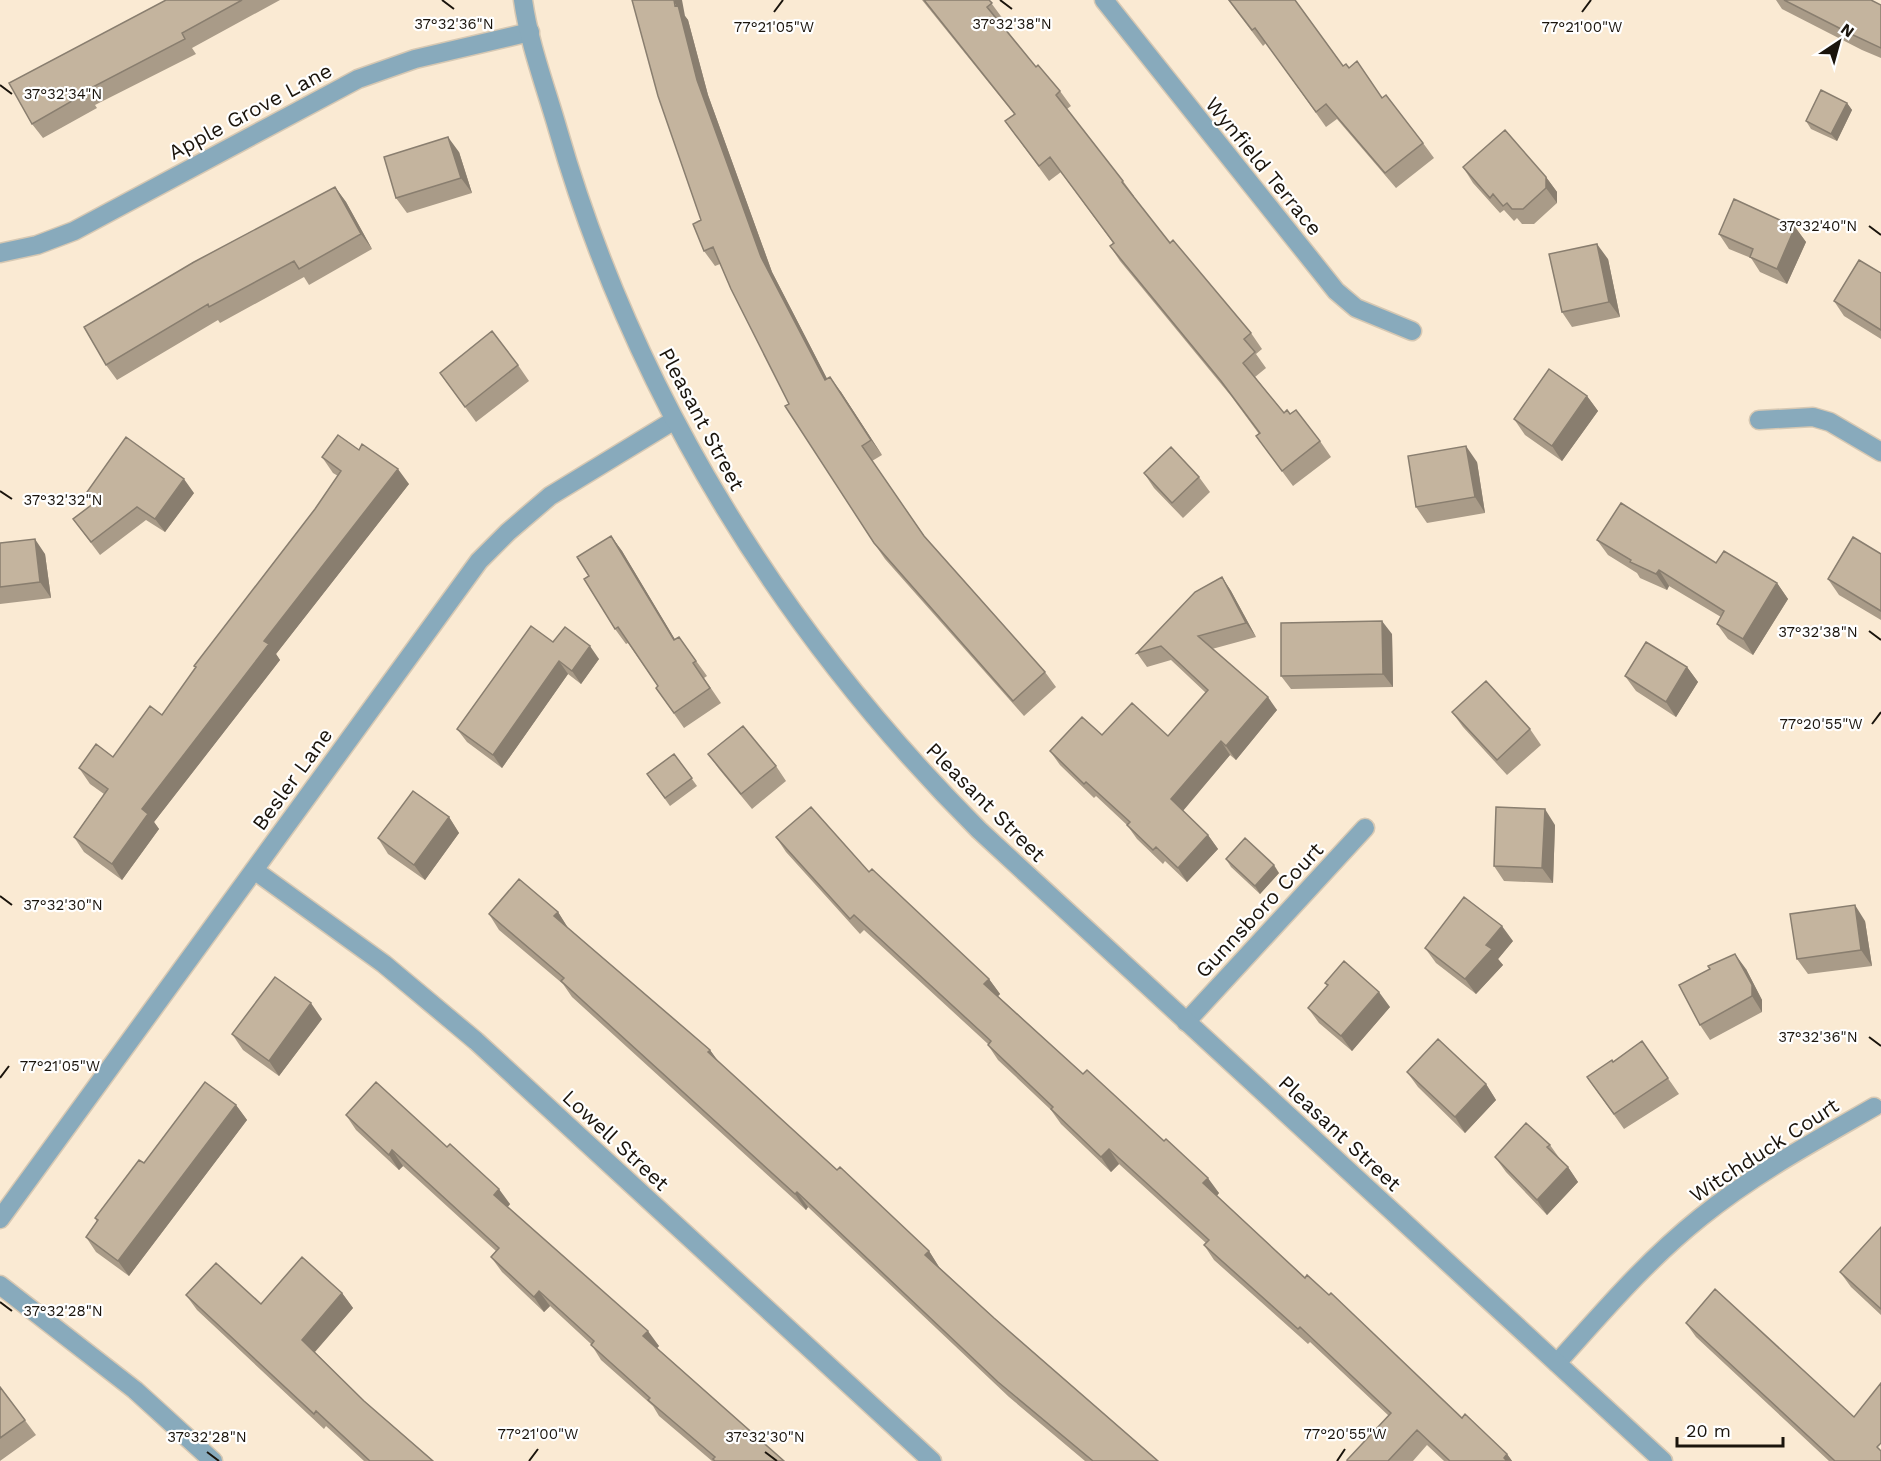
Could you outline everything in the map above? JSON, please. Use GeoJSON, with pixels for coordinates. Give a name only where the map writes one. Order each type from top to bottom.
{"type":"FeatureCollection","features":[{"type":"Feature","properties":{"kind":"street","name":"Pleasant Street"},"geometry":{"type":"LineString","coordinates":[[523,0],[573,181],[633,335],[673,421],[728,514],[798,619],[891,737],[979,830],[1663,1461]]}},
{"type":"Feature","properties":{"kind":"street","name":"Wynfield Terrace"},"geometry":{"type":"LineString","coordinates":[[1104,0],[1336,291],[1356,308],[1412,331]]}},
{"type":"Feature","properties":{"kind":"street","name":"Apple Grove Lane"},"geometry":{"type":"LineString","coordinates":[[0,253],[37,245],[74,231],[358,79],[415,59],[530,32]]}},
{"type":"Feature","properties":{"kind":"street"},"geometry":{"type":"LineString","coordinates":[[1759,420],[1813,417],[1830,422],[1881,452]]}},
{"type":"Feature","properties":{"kind":"street","name":"Besler Lane"},"geometry":{"type":"LineString","coordinates":[[0,1219],[479,561],[508,532],[550,496],[673,421]]}},
{"type":"Feature","properties":{"kind":"street","name":"Gunnsboro Court"},"geometry":{"type":"LineString","coordinates":[[1186,1022],[1365,828]]}},
{"type":"Feature","properties":{"kind":"street","name":"Lowell Street"},"geometry":{"type":"LineString","coordinates":[[254,870],[384,964],[476,1041],[932,1461]]}},
{"type":"Feature","properties":{"kind":"street","name":"Witchduck Court"},"geometry":{"type":"LineString","coordinates":[[1557,1363],[1642,1269],[1701,1217],[1773,1167],[1874,1107]]}},
{"type":"Feature","properties":{"kind":"street"},"geometry":{"type":"LineString","coordinates":[[0,1286],[135,1390],[213,1461]]}},
{"type":"Feature","properties":{"kind":"building"},"geometry":{"type":"Polygon","coordinates":[[[166,0],[242,0],[182,33],[185,39],[85,91],[86,93],[32,124],[9,83],[166,0]]]}},
{"type":"Feature","properties":{"kind":"building"},"geometry":{"type":"Polygon","coordinates":[[[632,0],[674,0],[675,6],[678,5],[697,80],[761,257],[825,380],[830,377],[871,440],[862,446],[924,536],[1045,672],[1013,701],[874,543],[785,406],[789,404],[731,289],[713,247],[704,251],[693,224],[701,220],[658,96],[632,0]]]}},
{"type":"Feature","properties":{"kind":"building"},"geometry":{"type":"Polygon","coordinates":[[[924,0],[989,0],[992,3],[987,7],[1036,67],[1038,65],[1060,91],[1056,95],[1122,182],[1170,243],[1173,240],[1251,333],[1244,339],[1255,352],[1243,363],[1284,413],[1287,410],[1290,414],[1296,410],[1320,441],[1282,471],[1256,436],[1260,433],[1221,381],[1110,246],[1114,243],[1050,157],[1039,166],[1005,121],[1015,114],[924,0]]]}},
{"type":"Feature","properties":{"kind":"building"},"geometry":{"type":"Polygon","coordinates":[[[1229,0],[1295,0],[1343,66],[1346,64],[1349,68],[1357,61],[1382,98],[1386,95],[1423,143],[1385,173],[1326,104],[1316,112],[1255,28],[1252,30],[1229,0]]]}},
{"type":"Feature","properties":{"kind":"building"},"geometry":{"type":"Polygon","coordinates":[[[1784,0],[1871,0],[1881,5],[1881,48],[1851,34],[1784,0]]]}},
{"type":"Feature","properties":{"kind":"building"},"geometry":{"type":"Polygon","coordinates":[[[1821,90],[1847,103],[1831,134],[1806,121],[1821,90]]]}},
{"type":"Feature","properties":{"kind":"building"},"geometry":{"type":"Polygon","coordinates":[[[1505,130],[1546,177],[1546,188],[1523,209],[1512,209],[1507,203],[1503,206],[1493,194],[1490,198],[1463,167],[1505,130]]]}},
{"type":"Feature","properties":{"kind":"building"},"geometry":{"type":"Polygon","coordinates":[[[448,137],[461,178],[396,198],[384,157],[448,137]]]}},
{"type":"Feature","properties":{"kind":"building"},"geometry":{"type":"Polygon","coordinates":[[[335,187],[361,234],[299,269],[294,261],[209,307],[208,304],[106,365],[84,327],[194,262],[335,187]]]}},
{"type":"Feature","properties":{"kind":"building"},"geometry":{"type":"Polygon","coordinates":[[[1734,199],[1795,227],[1777,269],[1750,257],[1753,249],[1719,234],[1734,199]]]}},
{"type":"Feature","properties":{"kind":"building"},"geometry":{"type":"Polygon","coordinates":[[[1597,244],[1609,302],[1562,312],[1549,254],[1597,244]]]}},
{"type":"Feature","properties":{"kind":"building"},"geometry":{"type":"Polygon","coordinates":[[[1859,260],[1881,273],[1881,330],[1834,301],[1859,260]]]}},
{"type":"Feature","properties":{"kind":"building"},"geometry":{"type":"Polygon","coordinates":[[[492,331],[518,365],[465,407],[440,373],[492,331]]]}},
{"type":"Feature","properties":{"kind":"building"},"geometry":{"type":"Polygon","coordinates":[[[1549,369],[1587,396],[1552,446],[1514,419],[1549,369]]]}},
{"type":"Feature","properties":{"kind":"building"},"geometry":{"type":"Polygon","coordinates":[[[338,435],[359,450],[362,444],[398,469],[264,641],[269,644],[142,809],[148,814],[112,864],[74,837],[108,789],[79,768],[96,744],[113,757],[150,706],[162,715],[196,667],[194,666],[315,509],[341,471],[322,457],[338,435]]]}},
{"type":"Feature","properties":{"kind":"building"},"geometry":{"type":"Polygon","coordinates":[[[126,437],[184,479],[155,519],[137,507],[91,542],[73,519],[98,500],[87,492],[126,437]]]}},
{"type":"Feature","properties":{"kind":"building"},"geometry":{"type":"Polygon","coordinates":[[[1466,446],[1475,497],[1416,507],[1408,456],[1466,446]]]}},
{"type":"Feature","properties":{"kind":"building"},"geometry":{"type":"Polygon","coordinates":[[[1171,447],[1199,477],[1172,503],[1144,473],[1171,447]]]}},
{"type":"Feature","properties":{"kind":"building"},"geometry":{"type":"Polygon","coordinates":[[[1621,503],[1716,563],[1724,551],[1777,583],[1743,639],[1717,624],[1724,611],[1659,570],[1656,574],[1630,562],[1631,560],[1597,540],[1621,503]]]}},
{"type":"Feature","properties":{"kind":"building"},"geometry":{"type":"Polygon","coordinates":[[[611,536],[674,640],[679,637],[696,661],[693,663],[710,688],[674,713],[618,627],[615,629],[584,579],[589,576],[577,557],[611,536]]]}},
{"type":"Feature","properties":{"kind":"building"},"geometry":{"type":"Polygon","coordinates":[[[1853,537],[1881,554],[1881,611],[1828,579],[1853,537]]]}},
{"type":"Feature","properties":{"kind":"building"},"geometry":{"type":"Polygon","coordinates":[[[35,539],[40,582],[0,587],[0,543],[35,539]]]}},
{"type":"Feature","properties":{"kind":"building"},"geometry":{"type":"Polygon","coordinates":[[[1222,577],[1246,623],[1198,636],[1268,697],[1226,746],[1221,741],[1171,799],[1208,835],[1178,868],[1156,847],[1153,850],[1127,825],[1130,822],[1086,782],[1084,784],[1050,751],[1082,717],[1102,735],[1132,703],[1168,736],[1208,690],[1161,646],[1137,653],[1195,592],[1222,577]]]}},
{"type":"Feature","properties":{"kind":"building"},"geometry":{"type":"Polygon","coordinates":[[[1382,621],[1383,674],[1281,676],[1281,623],[1382,621]]]}},
{"type":"Feature","properties":{"kind":"building"},"geometry":{"type":"Polygon","coordinates":[[[531,626],[553,642],[565,627],[590,646],[572,671],[559,661],[493,755],[457,729],[531,626]]]}},
{"type":"Feature","properties":{"kind":"building"},"geometry":{"type":"Polygon","coordinates":[[[1646,642],[1687,667],[1666,702],[1625,676],[1646,642]]]}},
{"type":"Feature","properties":{"kind":"building"},"geometry":{"type":"Polygon","coordinates":[[[1486,681],[1530,729],[1497,760],[1452,712],[1486,681]]]}},
{"type":"Feature","properties":{"kind":"building"},"geometry":{"type":"Polygon","coordinates":[[[743,726],[776,766],[741,794],[708,754],[743,726]]]}},
{"type":"Feature","properties":{"kind":"building"},"geometry":{"type":"Polygon","coordinates":[[[674,754],[692,778],[665,798],[647,774],[674,754]]]}},
{"type":"Feature","properties":{"kind":"building"},"geometry":{"type":"Polygon","coordinates":[[[413,791],[449,817],[414,865],[378,838],[413,791]]]}},
{"type":"Feature","properties":{"kind":"building"},"geometry":{"type":"Polygon","coordinates":[[[811,807],[869,872],[872,869],[989,979],[984,984],[1083,1074],[1087,1070],[1164,1141],[1166,1139],[1208,1178],[1203,1183],[1305,1278],[1307,1275],[1329,1295],[1331,1293],[1462,1418],[1465,1414],[1507,1454],[1504,1458],[1507,1461],[1450,1461],[1417,1430],[1388,1461],[1347,1461],[1391,1413],[1300,1327],[1298,1329],[1204,1245],[1209,1240],[1109,1149],[1101,1157],[988,1045],[991,1041],[854,915],[850,919],[776,837],[811,807]]]}},
{"type":"Feature","properties":{"kind":"building"},"geometry":{"type":"Polygon","coordinates":[[[1496,807],[1545,809],[1542,868],[1494,866],[1496,807]]]}},
{"type":"Feature","properties":{"kind":"building"},"geometry":{"type":"Polygon","coordinates":[[[1245,838],[1274,865],[1255,886],[1226,859],[1245,838]]]}},
{"type":"Feature","properties":{"kind":"building"},"geometry":{"type":"Polygon","coordinates":[[[519,879],[558,912],[554,916],[710,1050],[708,1052],[837,1170],[840,1167],[929,1251],[925,1255],[994,1318],[1158,1461],[1093,1461],[998,1382],[797,1192],[795,1194],[561,981],[564,978],[489,914],[519,879]]]}},
{"type":"Feature","properties":{"kind":"building"},"geometry":{"type":"Polygon","coordinates":[[[1464,897],[1502,926],[1486,945],[1492,949],[1465,979],[1425,948],[1464,897]]]}},
{"type":"Feature","properties":{"kind":"building"},"geometry":{"type":"Polygon","coordinates":[[[1855,905],[1861,950],[1797,959],[1790,914],[1855,905]]]}},
{"type":"Feature","properties":{"kind":"building"},"geometry":{"type":"Polygon","coordinates":[[[1735,954],[1752,985],[1752,996],[1700,1025],[1679,985],[1710,969],[1708,966],[1735,954]]]}},
{"type":"Feature","properties":{"kind":"building"},"geometry":{"type":"Polygon","coordinates":[[[1344,961],[1379,992],[1341,1036],[1308,1008],[1328,985],[1325,983],[1344,961]]]}},
{"type":"Feature","properties":{"kind":"building"},"geometry":{"type":"Polygon","coordinates":[[[275,977],[311,1003],[269,1061],[232,1034],[275,977]]]}},
{"type":"Feature","properties":{"kind":"building"},"geometry":{"type":"Polygon","coordinates":[[[1438,1039],[1486,1084],[1455,1117],[1407,1072],[1438,1039]]]}},
{"type":"Feature","properties":{"kind":"building"},"geometry":{"type":"Polygon","coordinates":[[[1642,1041],[1668,1078],[1614,1114],[1587,1077],[1642,1041]]]}},
{"type":"Feature","properties":{"kind":"building"},"geometry":{"type":"Polygon","coordinates":[[[205,1082],[236,1105],[118,1261],[86,1237],[98,1220],[95,1218],[139,1160],[144,1163],[205,1082]]]}},
{"type":"Feature","properties":{"kind":"building"},"geometry":{"type":"Polygon","coordinates":[[[376,1082],[447,1147],[450,1144],[499,1189],[494,1195],[648,1331],[643,1336],[784,1461],[715,1461],[713,1459],[715,1457],[648,1400],[650,1398],[591,1345],[594,1341],[539,1291],[534,1297],[491,1257],[499,1248],[392,1150],[389,1155],[346,1115],[376,1082]]]}},
{"type":"Feature","properties":{"kind":"building"},"geometry":{"type":"Polygon","coordinates":[[[1526,1123],[1550,1145],[1547,1147],[1568,1167],[1537,1200],[1495,1157],[1526,1123]]]}},
{"type":"Feature","properties":{"kind":"building"},"geometry":{"type":"Polygon","coordinates":[[[1881,1227],[1881,1309],[1840,1272],[1881,1227]]]}},
{"type":"Feature","properties":{"kind":"building"},"geometry":{"type":"Polygon","coordinates":[[[302,1257],[342,1293],[302,1340],[364,1401],[433,1461],[370,1461],[316,1411],[314,1414],[186,1295],[216,1263],[261,1304],[302,1257]]]}},
{"type":"Feature","properties":{"kind":"building"},"geometry":{"type":"Polygon","coordinates":[[[1715,1289],[1854,1417],[1881,1383],[1881,1443],[1877,1447],[1881,1451],[1881,1461],[1835,1461],[1686,1323],[1715,1289]]]}},
{"type":"Feature","properties":{"kind":"building"},"geometry":{"type":"Polygon","coordinates":[[[0,1387],[25,1420],[0,1438],[0,1387]]]}}]}
